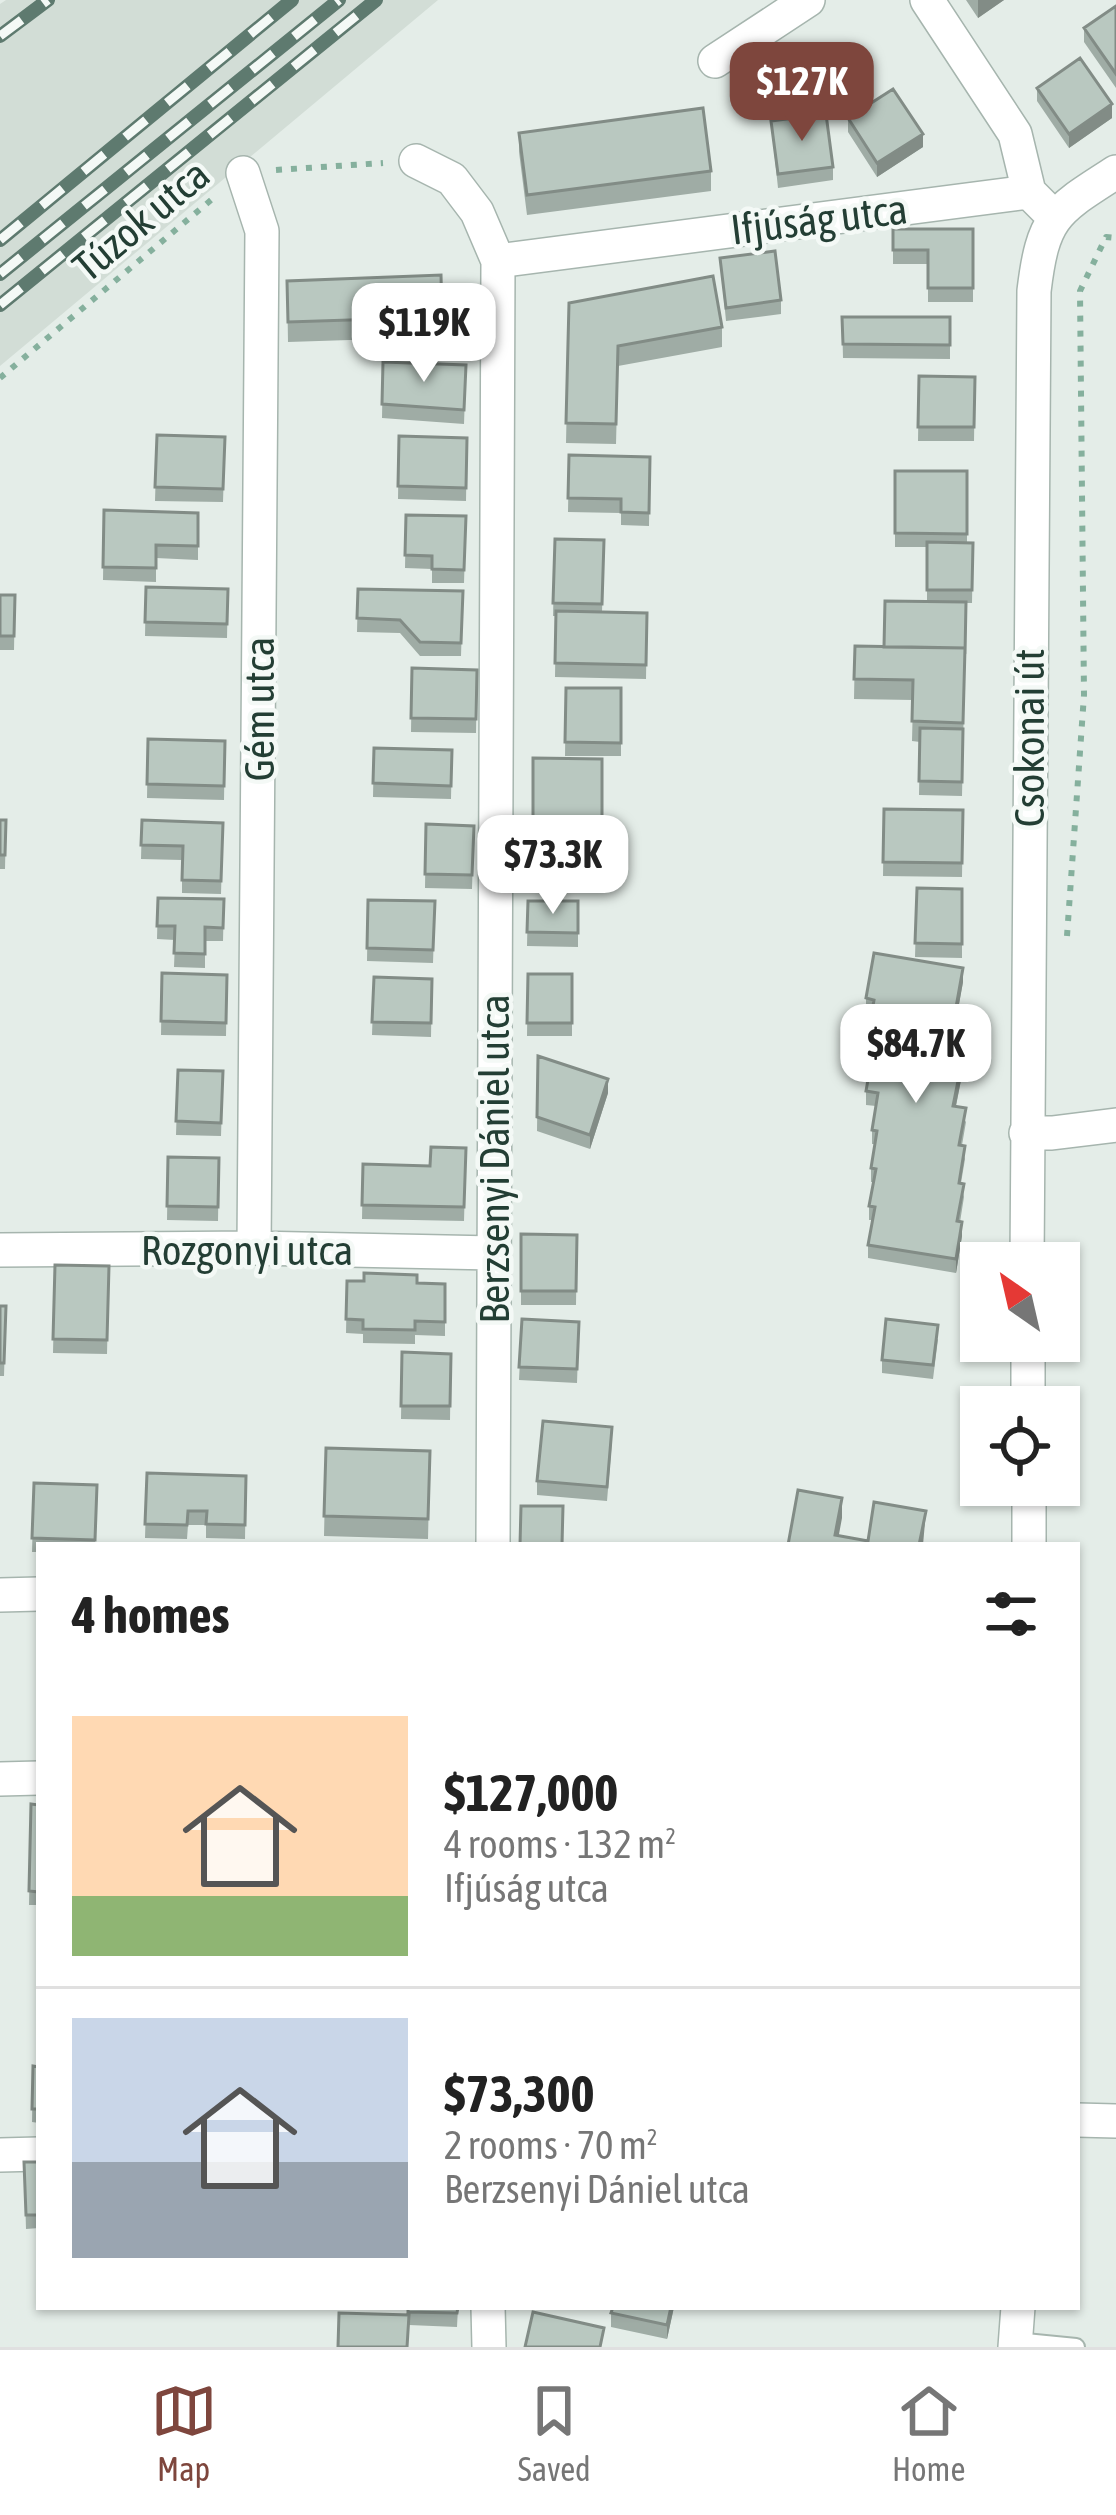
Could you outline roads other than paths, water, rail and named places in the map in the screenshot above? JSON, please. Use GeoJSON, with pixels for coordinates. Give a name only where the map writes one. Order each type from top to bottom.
{"type":"FeatureCollection","features":[{"type":"Feature","properties":{"kind":"street"},"geometry":{"type":"LineString","coordinates":[[715,61],[808,0]]}},
{"type":"Feature","properties":{"kind":"street"},"geometry":{"type":"LineString","coordinates":[[927,0],[1015,134],[1030,192],[1054,217],[1116,172]]}},
{"type":"Feature","properties":{"kind":"street","name":"Berzsenyi Dániel utca"},"geometry":{"type":"LineString","coordinates":[[416,161],[452,178],[477,212],[498,261],[493,1542]]}},
{"type":"Feature","properties":{"kind":"street","name":"Gém utca"},"geometry":{"type":"LineString","coordinates":[[243,172],[262,231],[254,1248]]}},
{"type":"Feature","properties":{"kind":"street","name":"Ifjúság utca"},"geometry":{"type":"LineString","coordinates":[[498,261],[1030,192]]}},
{"type":"Feature","properties":{"kind":"street","name":"Csokonai út"},"geometry":{"type":"LineString","coordinates":[[1027,1242],[1034,291],[1037,263],[1054,217]]}},
{"type":"Feature","properties":{"kind":"street"},"geometry":{"type":"LineString","coordinates":[[1026,1133],[1116,1125]]}},
{"type":"Feature","properties":{"kind":"street","name":"Rozgonyi utca"},"geometry":{"type":"LineString","coordinates":[[0,1250],[493,1253]]}},
{"type":"Feature","properties":{"kind":"street"},"geometry":{"type":"LineString","coordinates":[[1029,1506],[1030,1542]]}},
{"type":"Feature","properties":{"kind":"street"},"geometry":{"type":"LineString","coordinates":[[0,1594],[36,1594]]}},
{"type":"Feature","properties":{"kind":"street"},"geometry":{"type":"LineString","coordinates":[[0,1779],[36,1778]]}},
{"type":"Feature","properties":{"kind":"street"},"geometry":{"type":"LineString","coordinates":[[1080,2120],[1116,2121]]}},
{"type":"Feature","properties":{"kind":"street"},"geometry":{"type":"LineString","coordinates":[[0,2155],[36,2154]]}},
{"type":"Feature","properties":{"kind":"street"},"geometry":{"type":"LineString","coordinates":[[488,2310],[489,2347]]}},
{"type":"Feature","properties":{"kind":"street"},"geometry":{"type":"LineString","coordinates":[[1015,2344],[1018,2310]]}},
{"type":"Feature","properties":{"kind":"lane"},"geometry":{"type":"LineString","coordinates":[[1015,2344],[1076,2347]]}},
{"type":"Feature","properties":{"kind":"railway"},"geometry":{"type":"LineString","coordinates":[[0,36],[48,0]]}},
{"type":"Feature","properties":{"kind":"railway"},"geometry":{"type":"LineString","coordinates":[[0,240],[292,0]]}},
{"type":"Feature","properties":{"kind":"railway"},"geometry":{"type":"LineString","coordinates":[[0,274],[339,0]]}},
{"type":"Feature","properties":{"kind":"railway"},"geometry":{"type":"LineString","coordinates":[[0,305],[376,0]]}}]}
